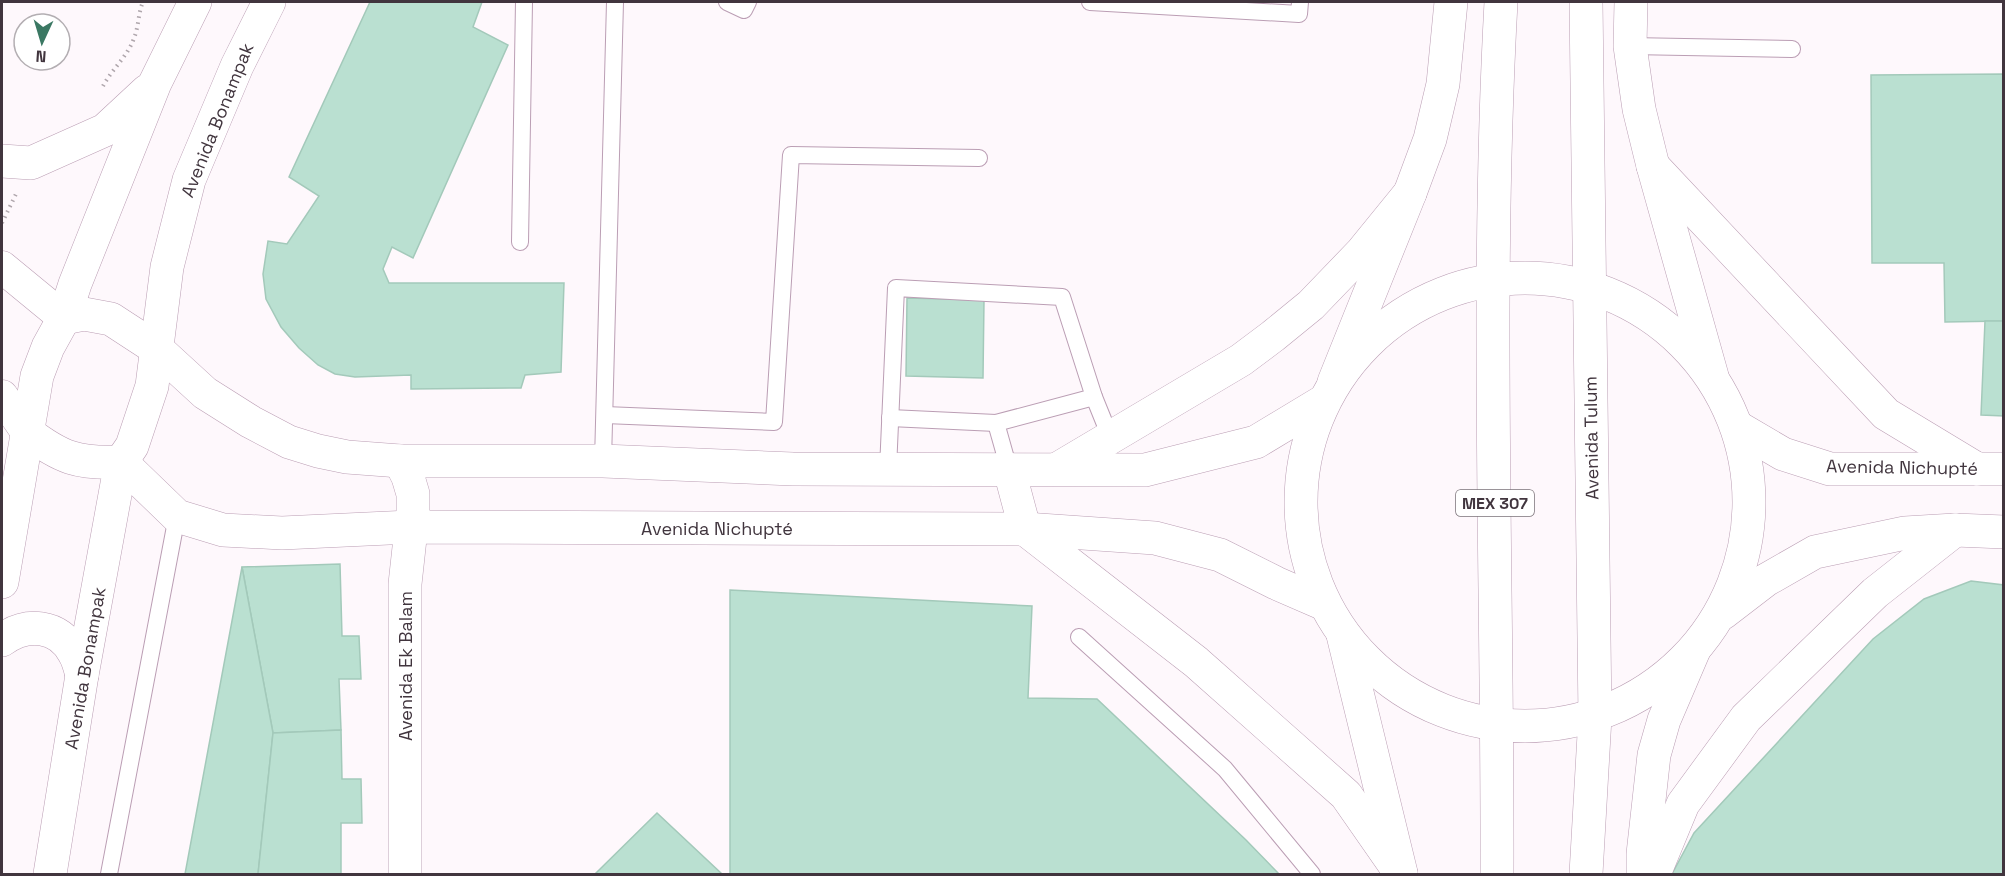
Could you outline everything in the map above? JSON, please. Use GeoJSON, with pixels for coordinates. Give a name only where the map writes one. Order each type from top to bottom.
{"type":"FeatureCollection","features":[{"type":"Feature","properties":{"kind":"main road"},"geometry":{"type":"LineString","coordinates":[[2,582],[37,376],[48,347],[64,318],[75,284],[155,83],[195,2]]}},
{"type":"Feature","properties":{"kind":"main road","name":"Avenida Bonampak"},"geometry":{"type":"LineString","coordinates":[[157,349],[167,267],[189,180],[237,66],[269,2]]}},
{"type":"Feature","properties":{"kind":"main road"},"geometry":{"type":"LineString","coordinates":[[1451,2],[1443,84],[1430,139],[1306,450],[1299,503],[1305,555],[1324,604],[1343,635],[1367,663],[1402,690],[1441,711],[1498,725],[1546,726],[1595,717],[1648,690],[1678,666],[1694,650],[1719,616],[1740,571],[1750,523],[1749,474],[1737,427],[1712,376],[1639,109],[1630,46],[1631,2]]}},
{"type":"Feature","properties":{"kind":"main road","name":"MEX 307"},"geometry":{"type":"LineString","coordinates":[[1497,874],[1498,725],[1493,280],[1496,101],[1501,2]]}},
{"type":"Feature","properties":{"kind":"main road","name":"Avenida Tulum"},"geometry":{"type":"LineString","coordinates":[[1586,2],[1595,717],[1586,874]]}},
{"type":"Feature","properties":{"kind":"main road"},"geometry":{"type":"LineString","coordinates":[[2,161],[31,163],[105,130],[155,83]]}},
{"type":"Feature","properties":{"kind":"main road"},"geometry":{"type":"LineString","coordinates":[[1653,166],[1886,414],[1990,469]]}},
{"type":"Feature","properties":{"kind":"main road"},"geometry":{"type":"LineString","coordinates":[[1058,469],[1241,360],[1311,305],[1362,252],[1410,193]]}},
{"type":"Feature","properties":{"kind":"main road"},"geometry":{"type":"LineString","coordinates":[[64,318],[84,314],[111,319],[157,349],[206,393],[251,422],[289,442],[318,452],[347,457],[400,461],[603,461],[793,469],[1145,470],[1256,442],[1329,392],[1346,365],[1369,339],[1396,318],[1448,292],[1493,280],[1522,278],[1551,280],[1590,287],[1624,301],[1664,326],[1690,348],[1712,376]]}},
{"type":"Feature","properties":{"kind":"main road"},"geometry":{"type":"LineString","coordinates":[[27,432],[45,446],[69,458],[93,463],[120,462],[132,446],[142,418],[152,386],[157,349]]}},
{"type":"Feature","properties":{"kind":"main road","name":"Avenida Nichupté"},"geometry":{"type":"LineString","coordinates":[[1737,427],[1783,454],[1830,469],[1990,469]]}},
{"type":"Feature","properties":{"kind":"main road","name":"Avenida Ek Balam"},"geometry":{"type":"LineString","coordinates":[[400,461],[408,477],[413,511],[405,584],[405,874]]}},
{"type":"Feature","properties":{"kind":"main road","name":"Avenida Bonampak"},"geometry":{"type":"LineString","coordinates":[[50,874],[120,462]]}},
{"type":"Feature","properties":{"kind":"main road","name":"Avenida Nichupté"},"geometry":{"type":"LineString","coordinates":[[120,462],[177,516],[223,530],[282,533],[410,527],[1025,529],[1155,538],[1220,555],[1324,604]]}},
{"type":"Feature","properties":{"kind":"main road"},"geometry":{"type":"LineString","coordinates":[[1025,529],[1196,662],[1346,795],[1401,874]]}},
{"type":"Feature","properties":{"kind":"main road"},"geometry":{"type":"LineString","coordinates":[[1719,616],[1766,580],[1815,552],[1905,533],[1955,530],[2004,532]]}},
{"type":"Feature","properties":{"kind":"main road"},"geometry":{"type":"LineString","coordinates":[[1654,874],[1683,804],[1746,718],[1875,593],[1955,530]]}},
{"type":"Feature","properties":{"kind":"main road"},"geometry":{"type":"LineString","coordinates":[[2,640],[21,629],[43,629],[56,633],[74,652],[82,675]]}},
{"type":"Feature","properties":{"kind":"main road"},"geometry":{"type":"LineString","coordinates":[[1343,635],[1401,874]]}},
{"type":"Feature","properties":{"kind":"main road"},"geometry":{"type":"LineString","coordinates":[[1643,874],[1643,854],[1654,755],[1664,720],[1694,650]]}},
{"type":"Feature","properties":{"kind":"street"},"geometry":{"type":"LineString","coordinates":[[2,267],[64,318]]}},
{"type":"Feature","properties":{"kind":"street"},"geometry":{"type":"LineString","coordinates":[[2,396],[27,432]]}},
{"type":"Feature","properties":{"kind":"street"},"geometry":{"type":"LineString","coordinates":[[1009,470],[1025,529]]}},
{"type":"Feature","properties":{"kind":"lane"},"geometry":{"type":"LineString","coordinates":[[520,243],[524,2]]}},
{"type":"Feature","properties":{"kind":"lane"},"geometry":{"type":"LineString","coordinates":[[603,461],[615,2]]}},
{"type":"Feature","properties":{"kind":"lane"},"geometry":{"type":"LineString","coordinates":[[727,2],[744,10],[748,2]]}},
{"type":"Feature","properties":{"kind":"lane"},"geometry":{"type":"LineString","coordinates":[[1090,2],[1299,14],[1300,2]]}},
{"type":"Feature","properties":{"kind":"lane"},"geometry":{"type":"LineString","coordinates":[[1630,46],[1792,49]]}},
{"type":"Feature","properties":{"kind":"lane"},"geometry":{"type":"LineString","coordinates":[[605,414],[774,422],[791,155],[979,158]]}},
{"type":"Feature","properties":{"kind":"lane"},"geometry":{"type":"LineString","coordinates":[[888,469],[896,288],[1062,297],[1094,397],[1111,439]]}},
{"type":"Feature","properties":{"kind":"lane"},"geometry":{"type":"LineString","coordinates":[[890,418],[996,423],[1094,397]]}},
{"type":"Feature","properties":{"kind":"lane"},"geometry":{"type":"LineString","coordinates":[[996,423],[1009,470]]}},
{"type":"Feature","properties":{"kind":"lane"},"geometry":{"type":"LineString","coordinates":[[109,874],[177,516]]}},
{"type":"Feature","properties":{"kind":"lane"},"geometry":{"type":"LineString","coordinates":[[1079,637],[1226,769],[1312,874]]}},
{"type":"Feature","properties":{"kind":"path"},"geometry":{"type":"LineString","coordinates":[[102,88],[129,50],[143,2]]}},
{"type":"Feature","properties":{"kind":"building"},"geometry":{"type":"Polygon","coordinates":[[[370,2],[482,2],[473,27],[508,45],[413,258],[392,247],[383,269],[389,283],[564,283],[561,372],[525,375],[521,388],[411,389],[411,375],[355,377],[335,374],[318,365],[299,348],[281,327],[266,299],[263,274],[268,241],[287,244],[319,196],[289,177],[370,2]]]}},
{"type":"Feature","properties":{"kind":"building"},"geometry":{"type":"Polygon","coordinates":[[[2004,74],[2004,321],[1945,322],[1944,263],[1872,263],[1871,75],[2004,74]]]}},
{"type":"Feature","properties":{"kind":"building"},"geometry":{"type":"Polygon","coordinates":[[[907,298],[984,300],[983,378],[906,376],[907,298]]]}},
{"type":"Feature","properties":{"kind":"building"},"geometry":{"type":"Polygon","coordinates":[[[1985,321],[2004,321],[2004,416],[1981,415],[1985,321]]]}},
{"type":"Feature","properties":{"kind":"building"},"geometry":{"type":"Polygon","coordinates":[[[340,564],[342,636],[359,636],[361,679],[339,679],[341,730],[273,733],[242,567],[340,564]]]}},
{"type":"Feature","properties":{"kind":"building"},"geometry":{"type":"Polygon","coordinates":[[[242,567],[273,733],[258,874],[185,874],[242,567]]]}},
{"type":"Feature","properties":{"kind":"building"},"geometry":{"type":"Polygon","coordinates":[[[1971,581],[2004,585],[2004,874],[1672,874],[1694,833],[1873,639],[1924,599],[1971,581]]]}},
{"type":"Feature","properties":{"kind":"building"},"geometry":{"type":"Polygon","coordinates":[[[730,590],[1032,606],[1028,698],[1097,699],[1279,874],[730,874],[730,590]]]}},
{"type":"Feature","properties":{"kind":"building"},"geometry":{"type":"Polygon","coordinates":[[[341,730],[342,779],[361,779],[362,823],[341,823],[341,874],[258,874],[273,733],[341,730]]]}},
{"type":"Feature","properties":{"kind":"building"},"geometry":{"type":"Polygon","coordinates":[[[657,813],[722,874],[595,874],[657,813]]]}}]}
